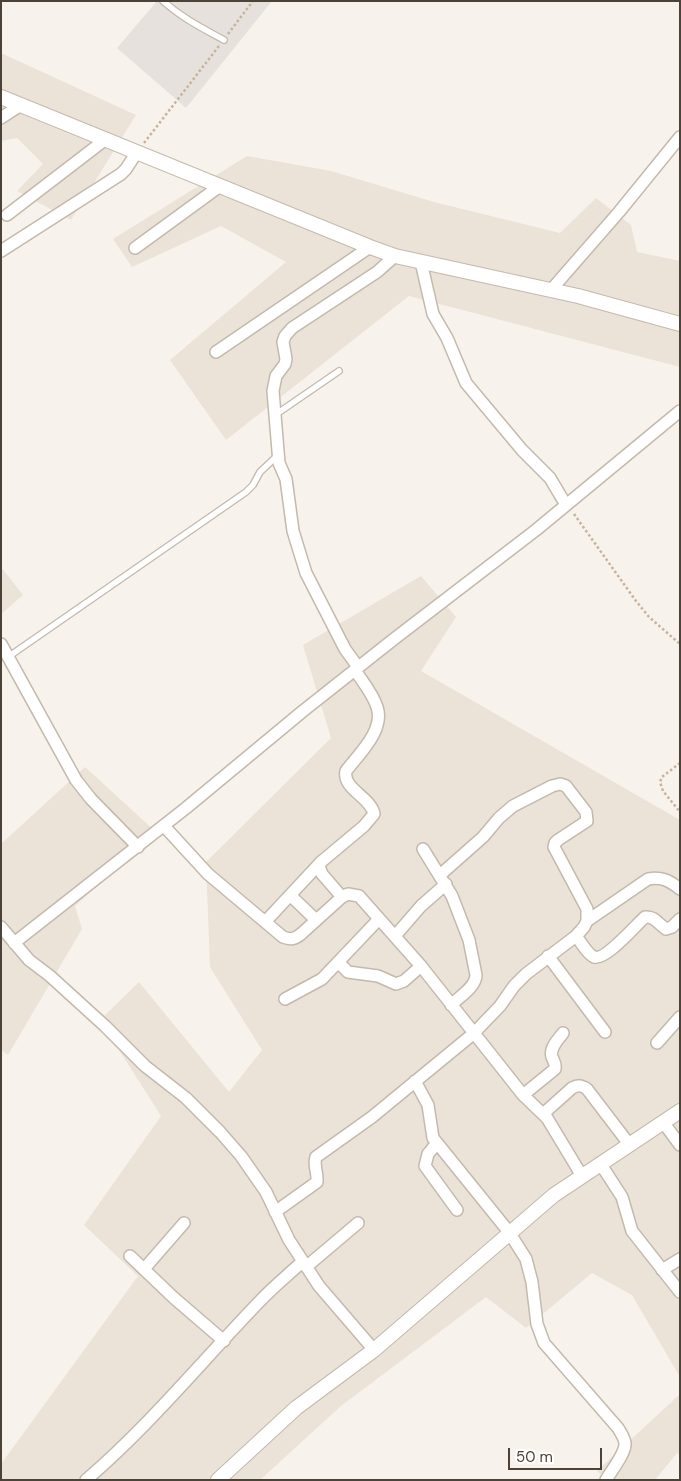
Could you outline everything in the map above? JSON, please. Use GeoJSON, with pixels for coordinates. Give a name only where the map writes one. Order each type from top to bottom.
{"type":"FeatureCollection","features":[{"type":"Feature","properties":{"kind":"street"},"geometry":{"type":"LineString","coordinates":[[1,96],[395,256],[551,290],[680,324]]}},
{"type":"Feature","properties":{"kind":"street"},"geometry":{"type":"LineString","coordinates":[[1,118],[21,105]]}},
{"type":"Feature","properties":{"kind":"street"},"geometry":{"type":"LineString","coordinates":[[551,290],[620,212],[680,137]]}},
{"type":"Feature","properties":{"kind":"street"},"geometry":{"type":"LineString","coordinates":[[7,215],[106,139]]}},
{"type":"Feature","properties":{"kind":"street"},"geometry":{"type":"LineString","coordinates":[[1,250],[120,174],[126,169],[137,152]]}},
{"type":"Feature","properties":{"kind":"street"},"geometry":{"type":"LineString","coordinates":[[135,248],[220,186]]}},
{"type":"Feature","properties":{"kind":"street"},"geometry":{"type":"LineString","coordinates":[[216,352],[370,247]]}},
{"type":"Feature","properties":{"kind":"street"},"geometry":{"type":"LineString","coordinates":[[265,922],[321,862],[364,826],[374,814],[372,806],[348,783],[345,776],[346,771],[372,735],[378,720],[377,707],[374,700],[306,573],[293,531],[286,479],[281,470],[278,455],[273,391],[276,376],[286,360],[283,342],[285,336],[292,328],[377,272],[395,256]]}},
{"type":"Feature","properties":{"kind":"street"},"geometry":{"type":"LineString","coordinates":[[421,262],[433,314],[447,338],[466,383],[522,450],[550,478],[566,505]]}},
{"type":"Feature","properties":{"kind":"street"},"geometry":{"type":"LineString","coordinates":[[14,943],[138,847],[356,668],[536,530],[680,411]]}},
{"type":"Feature","properties":{"kind":"street"},"geometry":{"type":"LineString","coordinates":[[1,644],[76,780],[91,799],[138,847]]}},
{"type":"Feature","properties":{"kind":"street"},"geometry":{"type":"LineString","coordinates":[[275,1212],[316,1182],[318,1175],[314,1162],[316,1156],[337,1140],[359,1127],[473,1034],[500,1006],[514,986],[584,928],[587,921],[587,909],[554,847],[558,840],[584,824],[588,817],[566,786],[560,784],[525,798],[499,818],[443,879],[395,936]]}},
{"type":"Feature","properties":{"kind":"street"},"geometry":{"type":"LineString","coordinates":[[164,826],[198,865],[283,937],[289,939],[301,934],[342,897],[348,894],[359,896],[422,966],[473,1034],[523,1094],[543,1114],[555,1130],[582,1176]]}},
{"type":"Feature","properties":{"kind":"street"},"geometry":{"type":"LineString","coordinates":[[423,849],[443,879],[469,940],[476,975],[476,980],[451,1005]]}},
{"type":"Feature","properties":{"kind":"street"},"geometry":{"type":"LineString","coordinates":[[321,862],[320,870],[342,897]]}},
{"type":"Feature","properties":{"kind":"street"},"geometry":{"type":"LineString","coordinates":[[587,921],[648,878],[668,880],[680,888]]}},
{"type":"Feature","properties":{"kind":"street"},"geometry":{"type":"LineString","coordinates":[[291,896],[316,920]]}},
{"type":"Feature","properties":{"kind":"street"},"geometry":{"type":"LineString","coordinates":[[576,936],[591,956],[597,958],[606,954],[645,917],[651,916],[656,919],[666,930],[672,928],[680,919]]}},
{"type":"Feature","properties":{"kind":"street"},"geometry":{"type":"LineString","coordinates":[[285,999],[318,982],[380,919]]}},
{"type":"Feature","properties":{"kind":"street"},"geometry":{"type":"LineString","coordinates":[[1,927],[29,960],[50,976],[105,1026],[145,1066],[186,1098],[220,1132],[258,1180],[289,1240],[324,1293],[374,1350]]}},
{"type":"Feature","properties":{"kind":"street"},"geometry":{"type":"LineString","coordinates":[[548,956],[604,1032]]}},
{"type":"Feature","properties":{"kind":"street"},"geometry":{"type":"LineString","coordinates":[[338,962],[348,972],[378,976],[396,984],[404,981],[422,966]]}},
{"type":"Feature","properties":{"kind":"street"},"geometry":{"type":"LineString","coordinates":[[657,1043],[680,1017]]}},
{"type":"Feature","properties":{"kind":"street"},"geometry":{"type":"LineString","coordinates":[[523,1094],[555,1069],[556,1065],[551,1049],[563,1034]]}},
{"type":"Feature","properties":{"kind":"street"},"geometry":{"type":"LineString","coordinates":[[414,1081],[428,1105],[431,1132],[437,1143],[510,1232],[526,1259],[537,1324],[544,1343],[618,1428],[624,1440],[623,1452],[606,1480]]}},
{"type":"Feature","properties":{"kind":"street"},"geometry":{"type":"LineString","coordinates":[[543,1114],[572,1088],[582,1085],[629,1144]]}},
{"type":"Feature","properties":{"kind":"street"},"geometry":{"type":"LineString","coordinates":[[218,1480],[296,1408],[374,1350],[554,1195],[680,1111]]}},
{"type":"Feature","properties":{"kind":"street"},"geometry":{"type":"LineString","coordinates":[[663,1122],[680,1145]]}},
{"type":"Feature","properties":{"kind":"street"},"geometry":{"type":"LineString","coordinates":[[437,1143],[428,1154],[425,1166],[457,1210]]}},
{"type":"Feature","properties":{"kind":"street"},"geometry":{"type":"LineString","coordinates":[[600,1163],[622,1197],[632,1232],[680,1292]]}},
{"type":"Feature","properties":{"kind":"street"},"geometry":{"type":"LineString","coordinates":[[144,1269],[184,1222]]}},
{"type":"Feature","properties":{"kind":"street"},"geometry":{"type":"LineString","coordinates":[[86,1480],[113,1457],[154,1416],[260,1301],[358,1222]]}},
{"type":"Feature","properties":{"kind":"street"},"geometry":{"type":"LineString","coordinates":[[130,1256],[174,1298],[224,1341]]}},
{"type":"Feature","properties":{"kind":"street"},"geometry":{"type":"LineString","coordinates":[[662,1270],[680,1259]]}},
{"type":"Feature","properties":{"kind":"lane"},"geometry":{"type":"LineString","coordinates":[[163,1],[177,14],[224,40]]}},
{"type":"Feature","properties":{"kind":"lane"},"geometry":{"type":"LineString","coordinates":[[275,415],[339,371]]}},
{"type":"Feature","properties":{"kind":"lane"},"geometry":{"type":"LineString","coordinates":[[8,657],[246,492],[260,472],[278,455]]}},
{"type":"Feature","properties":{"kind":"path"},"geometry":{"type":"LineString","coordinates":[[137,152],[253,1]]}},
{"type":"Feature","properties":{"kind":"path"},"geometry":{"type":"LineString","coordinates":[[566,505],[636,601],[649,616],[680,644]]}},
{"type":"Feature","properties":{"kind":"path"},"geometry":{"type":"LineString","coordinates":[[680,762],[662,777],[660,782],[663,791],[680,812]]}},
{"type":"Feature","properties":{"kind":"shaded area"},"geometry":{"type":"Polygon","coordinates":[[[157,1],[272,1],[186,108],[117,48],[157,1]]]}},
{"type":"Feature","properties":{"kind":"shaded area"},"geometry":{"type":"Polygon","coordinates":[[[1,53],[136,115],[71,220],[17,191],[43,164],[17,138],[1,141],[1,53]]]}},
{"type":"Feature","properties":{"kind":"shaded area"},"geometry":{"type":"Polygon","coordinates":[[[247,156],[331,171],[434,202],[560,233],[596,198],[631,225],[637,252],[680,261],[680,367],[409,296],[226,440],[170,360],[286,262],[221,226],[132,267],[113,239],[247,156]]]}},
{"type":"Feature","properties":{"kind":"shaded area"},"geometry":{"type":"Polygon","coordinates":[[[1,567],[23,595],[1,614],[1,567]]]}},
{"type":"Feature","properties":{"kind":"shaded area"},"geometry":{"type":"Polygon","coordinates":[[[421,576],[456,617],[421,671],[680,820],[680,1377],[632,1295],[592,1273],[526,1328],[486,1297],[341,1406],[260,1480],[1,1480],[1,1464],[138,1276],[84,1225],[161,1116],[100,1020],[139,982],[229,1092],[262,1050],[210,967],[206,862],[331,738],[303,645],[421,576]]]}},
{"type":"Feature","properties":{"kind":"shaded area"},"geometry":{"type":"Polygon","coordinates":[[[85,767],[156,832],[75,906],[82,929],[8,1055],[1,1050],[1,844],[85,767]]]}},
{"type":"Feature","properties":{"kind":"shaded area"},"geometry":{"type":"Polygon","coordinates":[[[680,1394],[680,1455],[677,1453],[655,1480],[607,1480],[597,1471],[680,1394]]]}}]}
